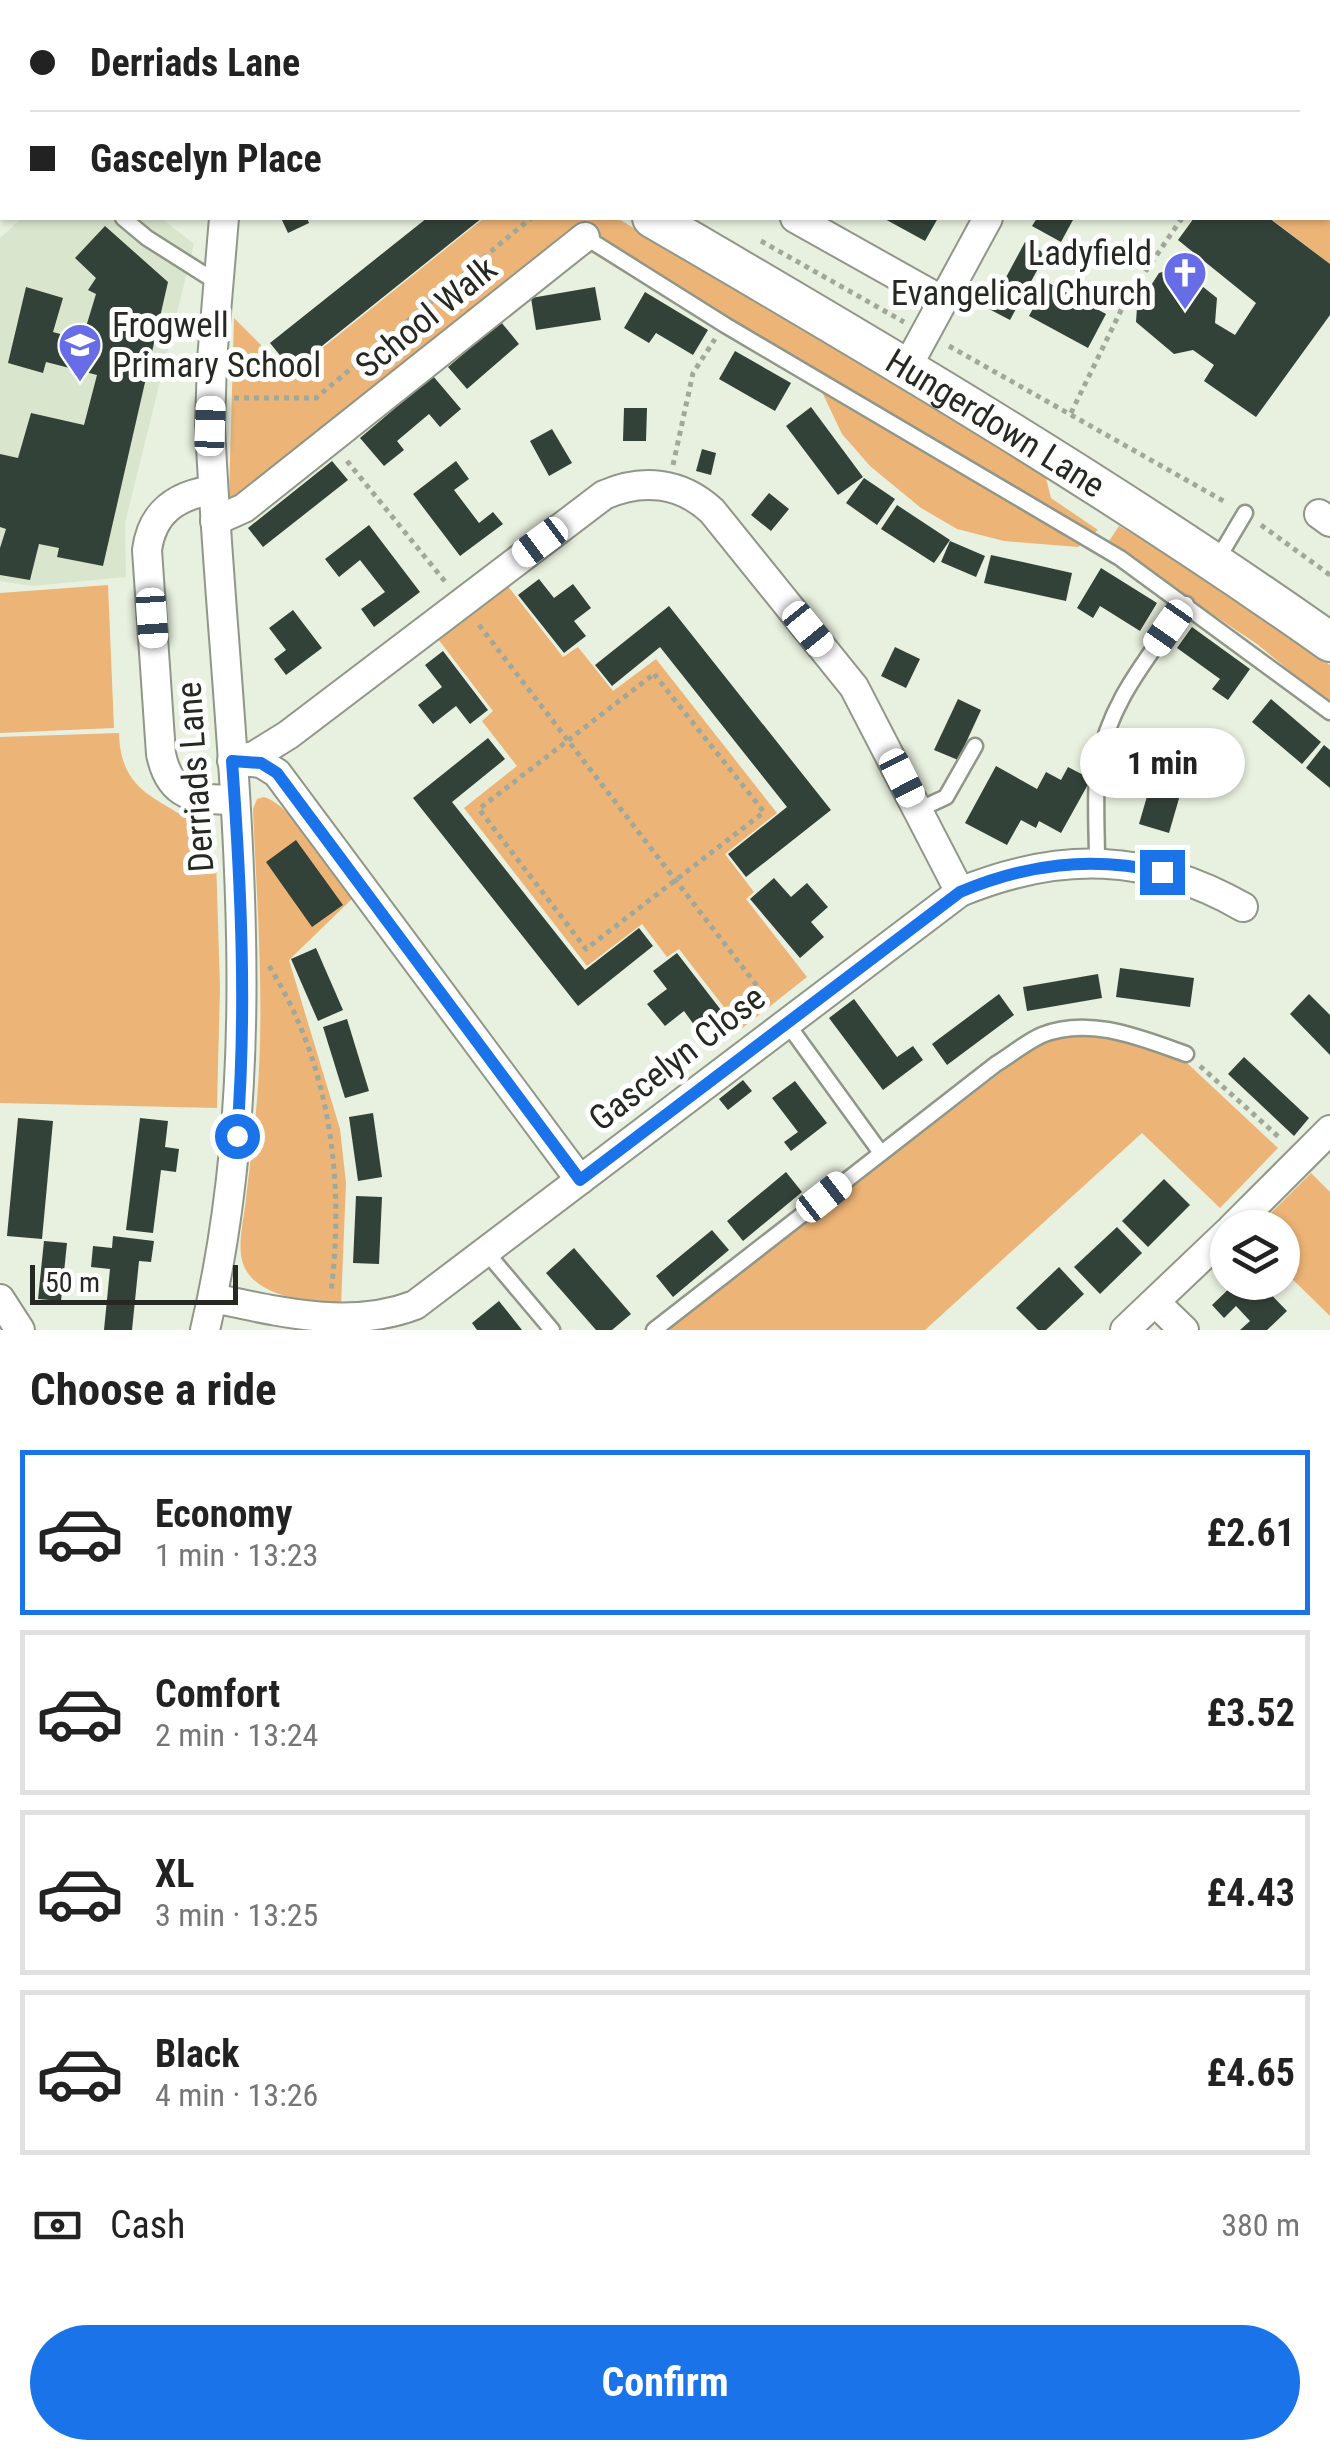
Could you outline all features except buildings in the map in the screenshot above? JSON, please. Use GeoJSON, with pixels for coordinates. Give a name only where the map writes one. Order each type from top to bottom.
{"type":"FeatureCollection","features":[{"type":"Feature","properties":{"kind":"main road","name":"Hungerdown Lane"},"geometry":{"type":"LineString","coordinates":[[655,220],[908,367],[1216,563],[1330,642]]}},
{"type":"Feature","properties":{"kind":"street","name":"Derriads Lane"},"geometry":{"type":"LineString","coordinates":[[205,1330],[238,1120],[242,936],[213,490],[211,398],[224,220]]}},
{"type":"Feature","properties":{"kind":"street"},"geometry":{"type":"LineString","coordinates":[[799,220],[941,300]]}},
{"type":"Feature","properties":{"kind":"street"},"geometry":{"type":"LineString","coordinates":[[908,367],[987,220]]}},
{"type":"Feature","properties":{"kind":"street","name":"School Walk"},"geometry":{"type":"LineString","coordinates":[[214,521],[244,508],[585,237]]}},
{"type":"Feature","properties":{"kind":"street"},"geometry":{"type":"LineString","coordinates":[[232,761],[254,756],[288,735],[604,495],[636,484],[668,487],[699,500],[712,511],[854,687],[960,892]]}},
{"type":"Feature","properties":{"kind":"street"},"geometry":{"type":"LineString","coordinates":[[213,490],[196,492],[168,506],[149,536],[161,754],[164,769],[176,788],[193,796],[235,800]]}},
{"type":"Feature","properties":{"kind":"street"},"geometry":{"type":"LineString","coordinates":[[284,783],[276,754],[288,735]]}},
{"type":"Feature","properties":{"kind":"street"},"geometry":{"type":"LineString","coordinates":[[232,761],[266,765],[284,783],[580,1180]]}},
{"type":"Feature","properties":{"kind":"street","name":"Gascelyn Close"},"geometry":{"type":"LineString","coordinates":[[213,1298],[328,1320],[372,1320],[398,1313],[434,1292],[960,892],[1010,873],[1039,866],[1097,862],[1162,872],[1204,886],[1243,907]]}},
{"type":"Feature","properties":{"kind":"street"},"geometry":{"type":"LineString","coordinates":[[1250,1210],[1330,1130]]}},
{"type":"Feature","properties":{"kind":"street"},"geometry":{"type":"LineString","coordinates":[[1125,1330],[1210,1250]]}},
{"type":"Feature","properties":{"kind":"street"},"geometry":{"type":"LineString","coordinates":[[0,1299],[20,1330]]}},
{"type":"Feature","properties":{"kind":"street"},"geometry":{"type":"LineString","coordinates":[[1156,1303],[1184,1330]]}},
{"type":"Feature","properties":{"kind":"lane"},"geometry":{"type":"LineString","coordinates":[[125,220],[218,283]]}},
{"type":"Feature","properties":{"kind":"lane"},"geometry":{"type":"LineString","coordinates":[[585,237],[724,325],[1120,558],[1330,712]]}},
{"type":"Feature","properties":{"kind":"lane"},"geometry":{"type":"LineString","coordinates":[[1216,563],[1245,513]]}},
{"type":"Feature","properties":{"kind":"lane"},"geometry":{"type":"LineString","coordinates":[[1097,862],[1097,775],[1108,726],[1134,679],[1186,604]]}},
{"type":"Feature","properties":{"kind":"lane"},"geometry":{"type":"LineString","coordinates":[[918,810],[946,796],[974,746]]}},
{"type":"Feature","properties":{"kind":"lane"},"geometry":{"type":"LineString","coordinates":[[786,1022],[881,1152]]}},
{"type":"Feature","properties":{"kind":"lane"},"geometry":{"type":"LineString","coordinates":[[654,1330],[996,1064],[1039,1036],[1068,1027],[1104,1029],[1186,1054]]}},
{"type":"Feature","properties":{"kind":"lane"},"geometry":{"type":"LineString","coordinates":[[486,1253],[552,1330]]}},
{"type":"Feature","properties":{"kind":"path"},"geometry":{"type":"LineString","coordinates":[[211,398],[316,398],[529,220]]}},
{"type":"Feature","properties":{"kind":"path"},"geometry":{"type":"LineString","coordinates":[[1071,413],[1126,300],[1181,220]]}},
{"type":"Feature","properties":{"kind":"path"},"geometry":{"type":"LineString","coordinates":[[748,234],[1245,513],[1330,575]]}},
{"type":"Feature","properties":{"kind":"path"},"geometry":{"type":"LineString","coordinates":[[668,487],[693,373],[724,325]]}},
{"type":"Feature","properties":{"kind":"path"},"geometry":{"type":"LineString","coordinates":[[331,441],[461,601],[786,1022]]}},
{"type":"Feature","properties":{"kind":"path"},"geometry":{"type":"LineString","coordinates":[[654,674],[764,812],[586,949],[480,809],[567,740],[654,674]]}},
{"type":"Feature","properties":{"kind":"path"},"geometry":{"type":"LineString","coordinates":[[242,936],[266,962],[290,1002],[308,1044],[326,1110],[336,1196],[328,1320]]}},
{"type":"Feature","properties":{"kind":"path"},"geometry":{"type":"LineString","coordinates":[[1186,1054],[1302,1158]]}},
{"type":"Feature","properties":{"kind":"shaded area","name":"Frogwell Primary School"},"geometry":{"type":"Polygon","coordinates":[[[20,220],[164,220],[194,244],[125,523],[126,577],[33,586],[0,581],[0,238],[20,220]]]}},
{"type":"Feature","properties":{"kind":"shaded area"},"geometry":{"type":"Polygon","coordinates":[[[482,220],[620,220],[1045,474],[1051,498],[1098,530],[1078,547],[1004,541],[957,529],[921,508],[870,466],[842,434],[821,390],[592,253],[554,271],[234,526],[229,497],[234,318],[290,374],[482,220]]]}},
{"type":"Feature","properties":{"kind":"shaded area"},"geometry":{"type":"Polygon","coordinates":[[[1273,220],[1330,220],[1330,264],[1273,220]]]}},
{"type":"Feature","properties":{"kind":"shaded area"},"geometry":{"type":"Polygon","coordinates":[[[1119,526],[1207,577],[1330,665],[1330,704],[1257,644],[1107,544],[1119,526]]]}},
{"type":"Feature","properties":{"kind":"shaded area"},"geometry":{"type":"Polygon","coordinates":[[[504,581],[563,657],[578,647],[613,691],[656,659],[777,813],[725,854],[754,892],[746,899],[807,977],[741,1029],[679,949],[667,957],[642,924],[587,966],[464,808],[517,766],[482,721],[493,711],[435,635],[504,581]]]}},
{"type":"Feature","properties":{"kind":"shaded area"},"geometry":{"type":"Polygon","coordinates":[[[108,585],[114,728],[0,733],[0,593],[108,585]]]}},
{"type":"Feature","properties":{"kind":"shaded area"},"geometry":{"type":"Polygon","coordinates":[[[119,733],[123,759],[132,778],[191,823],[205,837],[216,858],[220,988],[217,1108],[0,1103],[0,737],[119,733]]]}},
{"type":"Feature","properties":{"kind":"shaded area"},"geometry":{"type":"Polygon","coordinates":[[[264,797],[300,826],[352,899],[289,960],[340,1129],[346,1183],[341,1306],[269,1290],[248,1273],[241,1254],[257,1100],[260,1027],[253,809],[257,799],[264,797]]]}},
{"type":"Feature","properties":{"kind":"shaded area"},"geometry":{"type":"Polygon","coordinates":[[[1072,1034],[1103,1035],[1187,1063],[1278,1148],[1220,1208],[1142,1133],[925,1330],[667,1330],[1040,1042],[1072,1034]]]}},
{"type":"Feature","properties":{"kind":"shaded area"},"geometry":{"type":"Polygon","coordinates":[[[1311,1173],[1330,1192],[1330,1316],[1300,1287],[1300,1210],[1274,1210],[1311,1173]]]}},
{"type":"Feature","properties":{"kind":"place","name":"Ladyfield Evangelical Church"},"geometry":{"type":"Point","coordinates":[1185,311]}},
{"type":"Feature","properties":{"kind":"place","name":"Frogwell Primary School"},"geometry":{"type":"Point","coordinates":[80,383]}},
{"type":"Feature","properties":{"kind":"route"},"geometry":{"type":"LineString","coordinates":[[237,1136],[242,949],[232,761],[261,763],[277,773],[580,1180],[960,892],[1010,873],[1066,863],[1097,862],[1162,872]]}}]}
